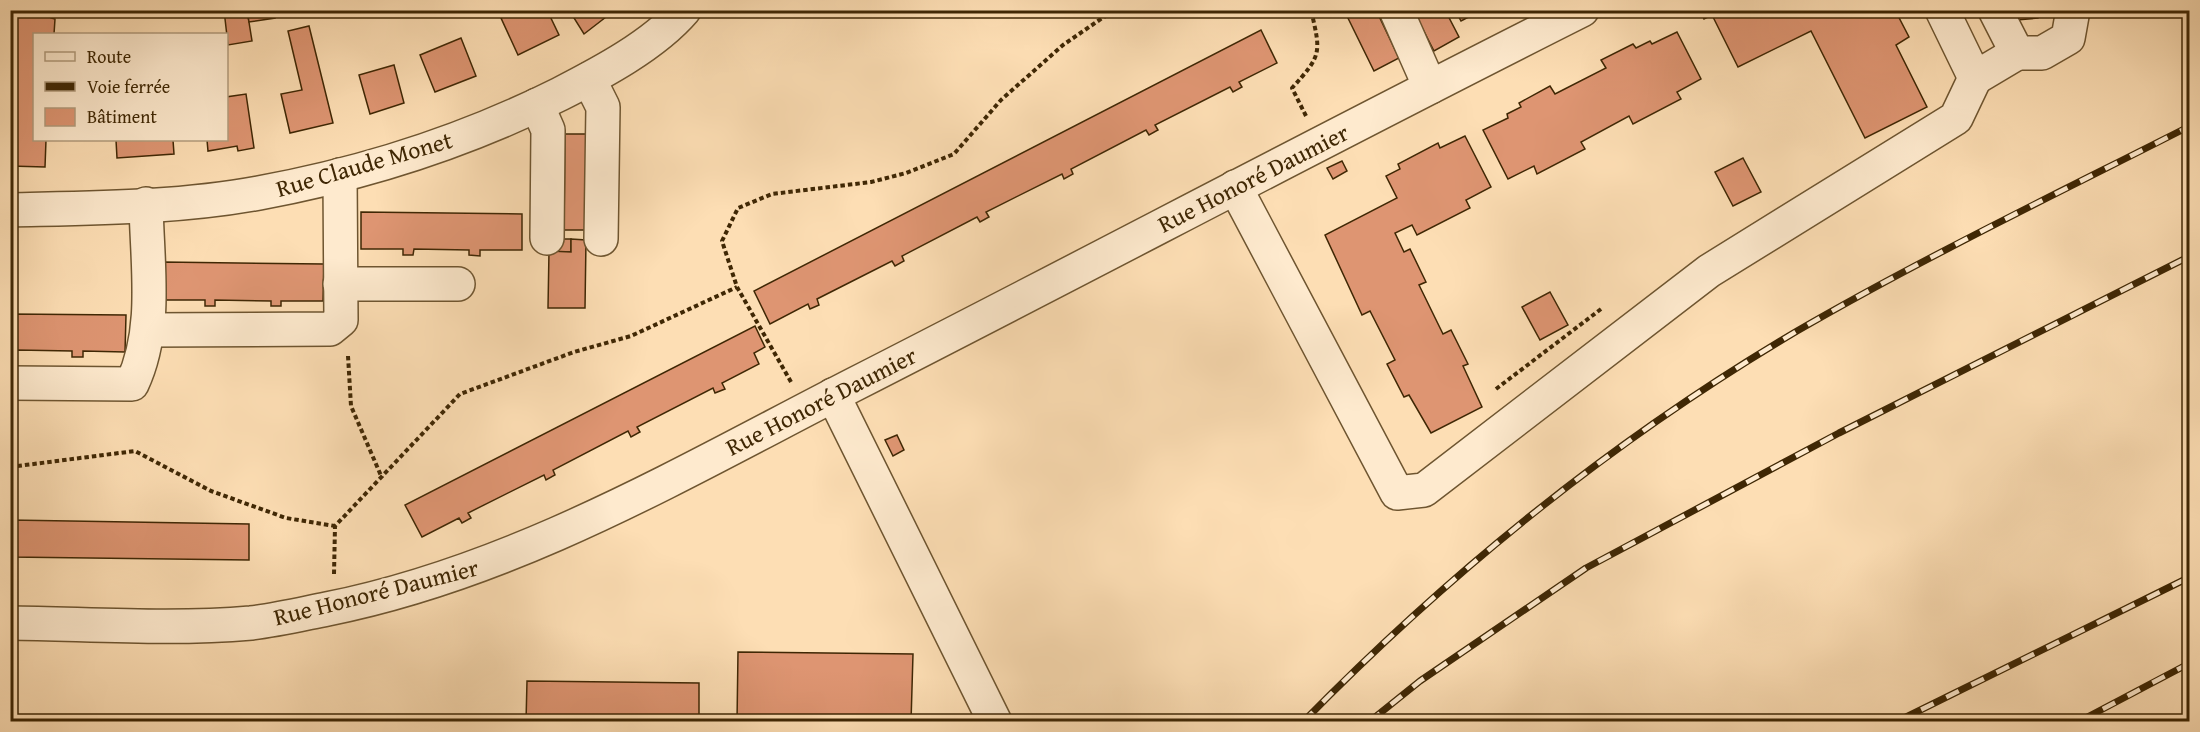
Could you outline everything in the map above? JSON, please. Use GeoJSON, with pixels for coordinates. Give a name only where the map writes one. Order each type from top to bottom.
{"type":"FeatureCollection","features":[{"type":"Feature","properties":{"kind":"street","name":"Rue Claude Monet"},"geometry":{"type":"LineString","coordinates":[[10,210],[146,204],[258,193],[340,175],[447,143],[537,105],[589,79],[638,49],[684,10]]}},
{"type":"Feature","properties":{"kind":"street"},"geometry":{"type":"LineString","coordinates":[[1395,10],[1430,87]]}},
{"type":"Feature","properties":{"kind":"street","name":"Rue Honoré Daumier"},"geometry":{"type":"LineString","coordinates":[[10,622],[212,625],[255,622],[333,608],[486,564],[580,524],[1582,10]]}},
{"type":"Feature","properties":{"kind":"street"},"geometry":{"type":"LineString","coordinates":[[1942,10],[1975,78]]}},
{"type":"Feature","properties":{"kind":"street"},"geometry":{"type":"LineString","coordinates":[[1995,10],[2017,53]]}},
{"type":"Feature","properties":{"kind":"street"},"geometry":{"type":"LineString","coordinates":[[1234,187],[1397,493],[1424,490],[1709,271],[1956,118],[1975,78],[2017,53],[2042,53],[2068,38],[2073,10]]}},
{"type":"Feature","properties":{"kind":"street"},"geometry":{"type":"LineString","coordinates":[[589,79],[603,107],[601,238]]}},
{"type":"Feature","properties":{"kind":"street"},"geometry":{"type":"LineString","coordinates":[[537,105],[548,130],[547,238]]}},
{"type":"Feature","properties":{"kind":"street"},"geometry":{"type":"LineString","coordinates":[[148,330],[330,329],[341,320],[340,175]]}},
{"type":"Feature","properties":{"kind":"street"},"geometry":{"type":"LineString","coordinates":[[10,383],[132,384],[141,364],[148,330],[146,204]]}},
{"type":"Feature","properties":{"kind":"street"},"geometry":{"type":"LineString","coordinates":[[340,284],[458,284]]}},
{"type":"Feature","properties":{"kind":"street"},"geometry":{"type":"LineString","coordinates":[[820,402],[994,722]]}},
{"type":"Feature","properties":{"kind":"path"},"geometry":{"type":"LineString","coordinates":[[820,402],[737,287],[722,241],[738,208],[772,194],[871,182],[906,173],[954,154],[1001,100],[1063,45],[1114,10]]}},
{"type":"Feature","properties":{"kind":"path"},"geometry":{"type":"LineString","coordinates":[[1311,10],[1320,46],[1314,65],[1292,88],[1320,143]]}},
{"type":"Feature","properties":{"kind":"path"},"geometry":{"type":"LineString","coordinates":[[333,608],[335,526],[460,394],[574,352],[631,336],[737,287]]}},
{"type":"Feature","properties":{"kind":"path"},"geometry":{"type":"LineString","coordinates":[[341,320],[348,350],[351,406],[382,478]]}},
{"type":"Feature","properties":{"kind":"path"},"geometry":{"type":"LineString","coordinates":[[10,466],[135,451],[211,491],[286,518],[335,526]]}},
{"type":"Feature","properties":{"kind":"building"},"geometry":{"type":"Polygon","coordinates":[[[14,10],[51,10],[51,18],[55,19],[54,33],[33,33],[33,141],[46,141],[45,167],[10,166],[14,10]]]}},
{"type":"Feature","properties":{"kind":"building"},"geometry":{"type":"Polygon","coordinates":[[[176,10],[207,10],[176,14],[176,10]]]}},
{"type":"Feature","properties":{"kind":"building"},"geometry":{"type":"Polygon","coordinates":[[[224,10],[247,10],[252,41],[228,45],[224,10]]]}},
{"type":"Feature","properties":{"kind":"building"},"geometry":{"type":"Polygon","coordinates":[[[247,10],[274,10],[275,18],[249,22],[247,10]]]}},
{"type":"Feature","properties":{"kind":"building"},"geometry":{"type":"Polygon","coordinates":[[[517,10],[547,10],[559,35],[518,55],[501,18],[517,10]]]}},
{"type":"Feature","properties":{"kind":"building"},"geometry":{"type":"Polygon","coordinates":[[[569,10],[615,10],[584,34],[569,10]]]}},
{"type":"Feature","properties":{"kind":"building"},"geometry":{"type":"Polygon","coordinates":[[[1344,10],[1376,10],[1399,58],[1374,71],[1344,10]]]}},
{"type":"Feature","properties":{"kind":"building"},"geometry":{"type":"Polygon","coordinates":[[[1413,10],[1445,10],[1459,37],[1434,51],[1413,10]]]}},
{"type":"Feature","properties":{"kind":"building"},"geometry":{"type":"Polygon","coordinates":[[[1455,10],[1482,10],[1461,21],[1455,10]]]}},
{"type":"Feature","properties":{"kind":"building"},"geometry":{"type":"Polygon","coordinates":[[[1700,10],[1895,10],[1909,37],[1896,45],[1927,107],[1865,138],[1811,31],[1738,67],[1712,15],[1704,19],[1700,10]]]}},
{"type":"Feature","properties":{"kind":"building"},"geometry":{"type":"Polygon","coordinates":[[[2008,10],[2044,10],[2038,18],[2017,20],[2008,10]]]}},
{"type":"Feature","properties":{"kind":"building"},"geometry":{"type":"Polygon","coordinates":[[[309,26],[333,123],[290,133],[281,94],[302,90],[288,31],[309,26]]]}},
{"type":"Feature","properties":{"kind":"building"},"geometry":{"type":"Polygon","coordinates":[[[1261,30],[1277,63],[1239,82],[1242,87],[1233,92],[1230,87],[1155,125],[1158,130],[1149,135],[1146,130],[1071,169],[1073,174],[1064,179],[1062,174],[986,212],[989,217],[980,222],[977,217],[902,256],[904,261],[895,266],[892,261],[817,299],[819,305],[810,309],[808,304],[770,324],[754,291],[1261,30]]]}},
{"type":"Feature","properties":{"kind":"building"},"geometry":{"type":"Polygon","coordinates":[[[1677,32],[1701,79],[1677,92],[1681,99],[1633,124],[1629,116],[1581,142],[1585,149],[1537,174],[1534,166],[1508,179],[1483,130],[1508,118],[1507,114],[1521,107],[1519,103],[1550,86],[1555,94],[1606,68],[1601,60],[1633,44],[1636,48],[1650,41],[1652,44],[1677,32]]]}},
{"type":"Feature","properties":{"kind":"building"},"geometry":{"type":"Polygon","coordinates":[[[461,38],[476,76],[435,92],[420,55],[461,38]]]}},
{"type":"Feature","properties":{"kind":"building"},"geometry":{"type":"Polygon","coordinates":[[[394,65],[404,103],[370,114],[359,75],[394,65]]]}},
{"type":"Feature","properties":{"kind":"building"},"geometry":{"type":"Polygon","coordinates":[[[246,94],[254,148],[238,151],[237,146],[208,151],[207,141],[228,141],[228,97],[246,94]]]}},
{"type":"Feature","properties":{"kind":"building"},"geometry":{"type":"Polygon","coordinates":[[[565,134],[592,134],[592,230],[564,230],[565,134]]]}},
{"type":"Feature","properties":{"kind":"building"},"geometry":{"type":"Polygon","coordinates":[[[1465,136],[1491,187],[1466,200],[1470,208],[1417,235],[1412,225],[1395,233],[1404,252],[1410,249],[1426,282],[1419,285],[1443,334],[1451,330],[1468,364],[1463,366],[1482,407],[1431,433],[1409,395],[1404,397],[1387,364],[1395,360],[1370,311],[1362,315],[1325,235],[1397,198],[1386,176],[1400,169],[1398,164],[1438,143],[1440,148],[1465,136]]]}},
{"type":"Feature","properties":{"kind":"building"},"geometry":{"type":"Polygon","coordinates":[[[116,141],[173,141],[174,154],[117,158],[116,141]]]}},
{"type":"Feature","properties":{"kind":"building"},"geometry":{"type":"Polygon","coordinates":[[[1743,158],[1761,192],[1733,206],[1715,172],[1743,158]]]}},
{"type":"Feature","properties":{"kind":"building"},"geometry":{"type":"Polygon","coordinates":[[[1342,161],[1347,171],[1333,179],[1327,168],[1342,161]]]}},
{"type":"Feature","properties":{"kind":"building"},"geometry":{"type":"Polygon","coordinates":[[[361,212],[522,214],[522,250],[480,250],[480,256],[469,255],[469,250],[414,249],[413,255],[403,255],[403,249],[361,249],[361,212]]]}},
{"type":"Feature","properties":{"kind":"building"},"geometry":{"type":"Polygon","coordinates":[[[558,239],[571,239],[571,252],[558,252],[558,239]]]}},
{"type":"Feature","properties":{"kind":"building"},"geometry":{"type":"Polygon","coordinates":[[[571,239],[586,240],[585,308],[548,308],[549,251],[571,252],[571,239]]]}},
{"type":"Feature","properties":{"kind":"building"},"geometry":{"type":"Polygon","coordinates":[[[163,262],[324,264],[323,301],[281,301],[281,306],[271,306],[271,301],[215,300],[215,306],[205,306],[205,300],[163,300],[163,262]]]}},
{"type":"Feature","properties":{"kind":"building"},"geometry":{"type":"Polygon","coordinates":[[[1550,292],[1568,325],[1540,340],[1522,307],[1550,292]]]}},
{"type":"Feature","properties":{"kind":"building"},"geometry":{"type":"Polygon","coordinates":[[[10,314],[126,315],[125,352],[83,351],[83,357],[72,357],[72,351],[17,350],[16,356],[10,356],[10,314]]]}},
{"type":"Feature","properties":{"kind":"building"},"geometry":{"type":"Polygon","coordinates":[[[755,326],[765,347],[754,353],[759,364],[722,383],[725,389],[715,393],[713,388],[637,427],[640,432],[631,437],[628,431],[553,470],[555,475],[546,480],[544,475],[468,513],[471,518],[462,523],[459,518],[422,537],[405,505],[755,326]]]}},
{"type":"Feature","properties":{"kind":"building"},"geometry":{"type":"Polygon","coordinates":[[[897,435],[904,450],[893,456],[885,440],[897,435]]]}},
{"type":"Feature","properties":{"kind":"building"},"geometry":{"type":"Polygon","coordinates":[[[10,520],[249,524],[249,560],[10,557],[10,520]]]}},
{"type":"Feature","properties":{"kind":"building"},"geometry":{"type":"Polygon","coordinates":[[[738,652],[913,654],[911,722],[737,722],[738,652]]]}},
{"type":"Feature","properties":{"kind":"building"},"geometry":{"type":"Polygon","coordinates":[[[527,681],[699,683],[699,722],[526,722],[527,681]]]}},
{"type":"Feature","properties":{"kind":"railway"},"geometry":{"type":"LineString","coordinates":[[1303,722],[1417,613],[1476,561],[1537,510],[1664,416],[1730,372],[1845,304],[1992,226],[2190,126]]}},
{"type":"Feature","properties":{"kind":"railway"},"geometry":{"type":"LineString","coordinates":[[1369,722],[1420,681],[1586,568],[1839,433],[2190,256]]}},
{"type":"Feature","properties":{"kind":"railway"},"geometry":{"type":"LineString","coordinates":[[1896,722],[2190,577]]}},
{"type":"Feature","properties":{"kind":"railway"},"geometry":{"type":"LineString","coordinates":[[2078,722],[2190,663]]}}]}
